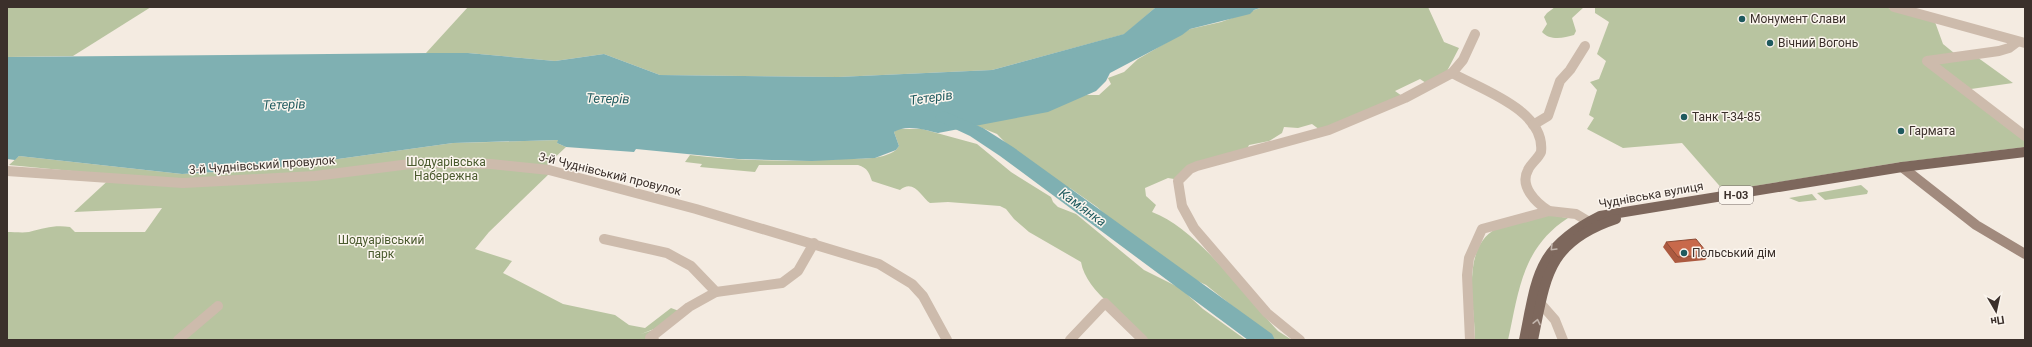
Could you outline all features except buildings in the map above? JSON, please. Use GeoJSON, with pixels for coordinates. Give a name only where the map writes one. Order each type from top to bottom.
{"type":"FeatureCollection","features":[{"type":"Feature","properties":{"kind":"main road","name":"Чуднівська вулиця"},"geometry":{"type":"LineString","coordinates":[[1524,340],[1538,273],[1543,261],[1549,252],[1562,240],[1592,223],[1624,211],[2025,152]]}},
{"type":"Feature","properties":{"kind":"main road","name":"Чуднівська вулиця"},"geometry":{"type":"LineString","coordinates":[[1904,169],[2025,157]]}},
{"type":"Feature","properties":{"kind":"main road","name":"Чуднівська вулиця"},"geometry":{"type":"LineString","coordinates":[[1534,340],[1549,271],[1556,258],[1592,223]]}},
{"type":"Feature","properties":{"kind":"street"},"geometry":{"type":"LineString","coordinates":[[1894,7],[2021,43]]}},
{"type":"Feature","properties":{"kind":"street"},"geometry":{"type":"LineString","coordinates":[[1300,340],[1267,313],[1194,228],[1182,206],[1178,181],[1190,169],[1197,166],[1329,130],[1404,98],[1452,73],[1463,60],[1474,34]]}},
{"type":"Feature","properties":{"kind":"street"},"geometry":{"type":"LineString","coordinates":[[2021,43],[1999,51],[1927,61],[2025,136]]}},
{"type":"Feature","properties":{"kind":"street"},"geometry":{"type":"LineString","coordinates":[[1533,125],[1548,116],[1560,81],[1570,70],[1585,46]]}},
{"type":"Feature","properties":{"kind":"street"},"geometry":{"type":"LineString","coordinates":[[1452,73],[1512,105],[1527,116],[1533,125],[1542,147],[1541,154],[1529,167],[1526,178],[1534,200],[1540,207],[1549,211],[1576,214],[1592,223]]}},
{"type":"Feature","properties":{"kind":"street","name":"3-й Чуднівський провулок"},"geometry":{"type":"LineString","coordinates":[[7,171],[183,183],[315,176],[402,164],[462,163],[522,166],[564,173],[814,243],[879,264],[912,284],[923,296],[947,340]]}},
{"type":"Feature","properties":{"kind":"street"},"geometry":{"type":"LineString","coordinates":[[1904,169],[1995,238],[2025,254]]}},
{"type":"Feature","properties":{"kind":"street"},"geometry":{"type":"LineString","coordinates":[[1470,340],[1470,311],[1467,275],[1469,258],[1482,229],[1549,211]]}},
{"type":"Feature","properties":{"kind":"street"},"geometry":{"type":"LineString","coordinates":[[604,240],[666,253],[691,266],[716,292]]}},
{"type":"Feature","properties":{"kind":"street"},"geometry":{"type":"LineString","coordinates":[[654,340],[650,338],[677,316],[716,292],[782,283],[790,280],[802,267],[814,243]]}},
{"type":"Feature","properties":{"kind":"street"},"geometry":{"type":"LineString","coordinates":[[1070,340],[1105,303],[1143,340]]}},
{"type":"Feature","properties":{"kind":"street"},"geometry":{"type":"LineString","coordinates":[[1541,304],[1552,314],[1560,327],[1563,340]]}},
{"type":"Feature","properties":{"kind":"street"},"geometry":{"type":"LineString","coordinates":[[178,340],[218,306]]}},
{"type":"Feature","properties":{"kind":"green space"},"geometry":{"type":"Polygon","coordinates":[[[7,7],[151,7],[73,56],[7,57],[7,7]]]}},
{"type":"Feature","properties":{"kind":"green space"},"geometry":{"type":"Polygon","coordinates":[[[468,7],[1156,7],[1125,34],[992,70],[838,77],[660,75],[604,54],[555,61],[468,53],[426,53],[468,7]]]}},
{"type":"Feature","properties":{"kind":"green space"},"geometry":{"type":"Polygon","coordinates":[[[1263,7],[1428,7],[1444,42],[1459,48],[1446,73],[1426,83],[1420,79],[1395,91],[1402,96],[1320,130],[1312,124],[1298,128],[1284,127],[1282,133],[1269,141],[1249,145],[1247,149],[1174,179],[1168,178],[1145,188],[1146,196],[1156,205],[1152,212],[1169,221],[1186,233],[1203,248],[1220,264],[1278,331],[1292,340],[1275,340],[1206,285],[1179,272],[1142,248],[1097,207],[1070,188],[1059,185],[1058,182],[1049,175],[1025,163],[997,134],[970,123],[1086,95],[1099,95],[1111,84],[1108,78],[1124,72],[1138,59],[1190,29],[1221,22],[1263,7]]]}},
{"type":"Feature","properties":{"kind":"green space"},"geometry":{"type":"Polygon","coordinates":[[[1555,7],[1584,7],[1572,18],[1576,31],[1574,35],[1562,38],[1553,38],[1542,32],[1547,24],[1544,17],[1555,7]]]}},
{"type":"Feature","properties":{"kind":"green space","name":"Монумент Слави"},"geometry":{"type":"Polygon","coordinates":[[[1595,7],[1885,7],[1935,22],[1943,44],[1954,53],[1970,52],[2013,83],[1971,89],[2025,132],[2025,147],[1895,163],[1724,191],[1682,143],[1623,148],[1587,129],[1594,118],[1589,115],[1597,90],[1590,82],[1599,79],[1606,61],[1597,54],[1609,22],[1595,13],[1595,7]]]}},
{"type":"Feature","properties":{"kind":"green space"},"geometry":{"type":"Polygon","coordinates":[[[898,129],[922,129],[977,144],[1011,172],[1051,197],[1053,202],[1058,207],[1076,214],[1144,270],[1180,288],[1203,309],[1246,340],[1148,340],[1100,295],[1091,284],[1081,262],[1029,232],[1014,219],[1006,209],[1000,206],[948,202],[930,203],[917,190],[909,186],[900,190],[872,181],[866,169],[858,165],[759,165],[755,172],[700,167],[702,164],[685,162],[690,155],[727,159],[783,161],[862,159],[883,156],[890,154],[899,146],[894,132],[898,129]]]}},
{"type":"Feature","properties":{"kind":"green space","name":"Шодуарівський парк"},"geometry":{"type":"Polygon","coordinates":[[[559,140],[557,143],[566,147],[547,165],[550,173],[489,232],[475,249],[512,261],[503,273],[563,304],[615,315],[629,325],[645,328],[671,308],[679,311],[654,329],[641,334],[656,329],[648,340],[7,340],[7,232],[27,232],[59,226],[70,227],[75,232],[145,232],[162,208],[74,212],[114,175],[9,165],[19,156],[182,174],[266,169],[453,143],[559,140]]]}},
{"type":"Feature","properties":{"kind":"green space"},"geometry":{"type":"Polygon","coordinates":[[[1861,185],[1868,191],[1867,194],[1825,200],[1817,193],[1861,185]]]}},
{"type":"Feature","properties":{"kind":"green space"},"geometry":{"type":"Polygon","coordinates":[[[1812,194],[1817,200],[1799,202],[1789,198],[1812,194]]]}},
{"type":"Feature","properties":{"kind":"green space"},"geometry":{"type":"Polygon","coordinates":[[[1549,215],[1568,218],[1553,230],[1541,243],[1532,257],[1520,287],[1508,340],[1475,340],[1472,279],[1478,250],[1485,238],[1502,226],[1549,215]]]}},
{"type":"Feature","properties":{"kind":"water","name":"Тетерів"},"geometry":{"type":"Polygon","coordinates":[[[1156,7],[1263,7],[1254,10],[1250,14],[1190,29],[1182,35],[1110,73],[1106,81],[1096,91],[1048,112],[938,133],[916,128],[904,128],[894,132],[899,146],[896,150],[875,158],[812,161],[738,159],[636,149],[634,152],[566,147],[557,143],[558,140],[453,143],[266,169],[182,174],[19,156],[15,160],[7,159],[7,57],[468,53],[555,61],[604,54],[660,75],[838,77],[992,70],[1124,34],[1156,7]]]}},
{"type":"Feature","properties":{"kind":"waterway","name":"Кам'янка"},"geometry":{"type":"LineString","coordinates":[[944,117],[961,124],[992,141],[1264,340]]}},
{"type":"Feature","properties":{"kind":"place","name":"Монумент Слави"},"geometry":{"type":"Point","coordinates":[1742,19]}},
{"type":"Feature","properties":{"kind":"place","name":"Вічний Вогонь"},"geometry":{"type":"Point","coordinates":[1770,43]}},
{"type":"Feature","properties":{"kind":"place","name":"Танк Т-34-85"},"geometry":{"type":"Point","coordinates":[1684,117]}},
{"type":"Feature","properties":{"kind":"place","name":"Гармата"},"geometry":{"type":"Point","coordinates":[1901,131]}},
{"type":"Feature","properties":{"kind":"place","name":"Польський дім"},"geometry":{"type":"Point","coordinates":[1684,253]}},
{"type":"Feature","properties":{"kind":"park label","name":"Шодуарівська Набережна"},"geometry":{"type":"Point","coordinates":[446,169]}}]}
